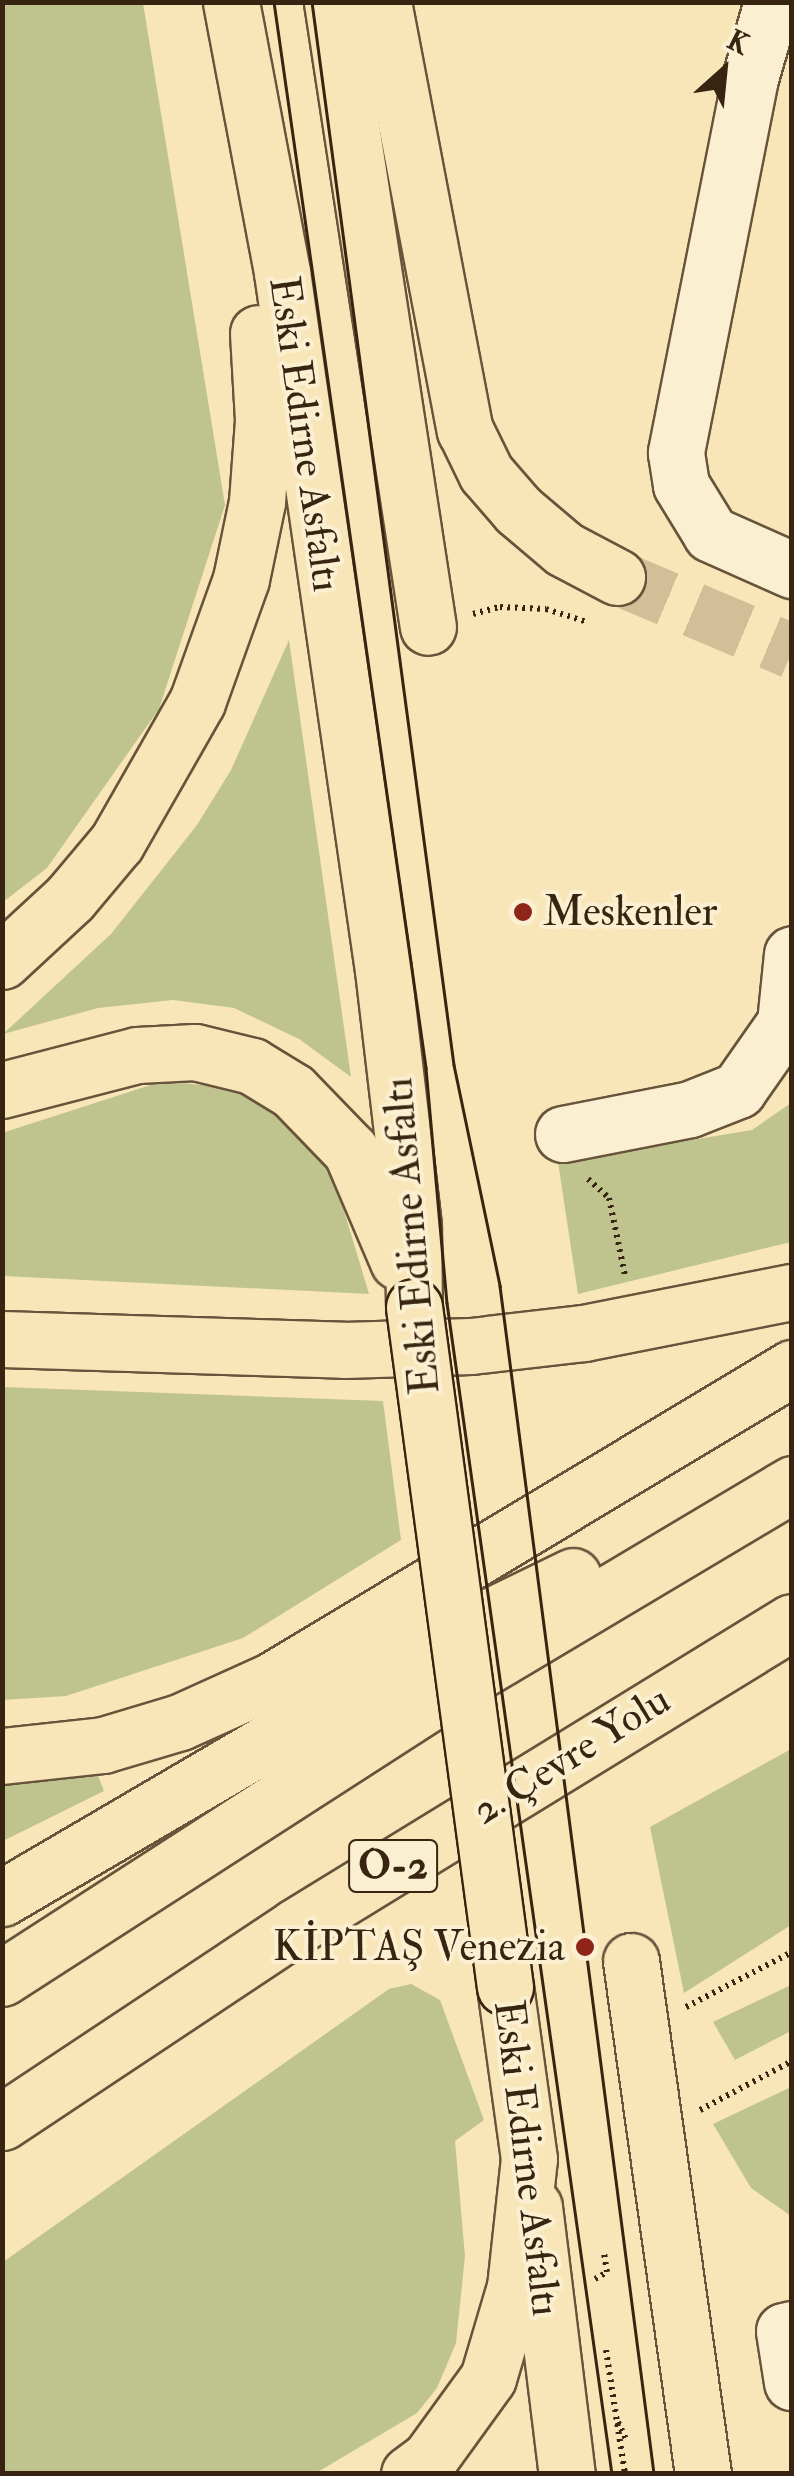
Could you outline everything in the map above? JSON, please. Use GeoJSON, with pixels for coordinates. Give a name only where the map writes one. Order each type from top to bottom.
{"type":"FeatureCollection","features":[{"type":"Feature","properties":{"kind":"main road","name":"Eski Edirne Asfaltı"},"geometry":{"type":"LineString","coordinates":[[230,2],[282,272],[396,1065],[414,1307],[568,2474]]}},
{"type":"Feature","properties":{"kind":"main road"},"geometry":{"type":"LineString","coordinates":[[332,2],[428,627]]}},
{"type":"Feature","properties":{"kind":"main road"},"geometry":{"type":"LineString","coordinates":[[383,2],[464,430],[486,474],[518,510],[564,548],[609,602]]}},
{"type":"Feature","properties":{"kind":"main road"},"geometry":{"type":"LineString","coordinates":[[2,960],[70,898],[161,772],[197,702],[241,579],[257,502],[263,420],[240,195],[238,56]]}},
{"type":"Feature","properties":{"kind":"main road"},"geometry":{"type":"LineString","coordinates":[[2,1090],[136,1055],[194,1052],[252,1066],[293,1091],[352,1151],[414,1307]]}},
{"type":"Feature","properties":{"kind":"main road"},"geometry":{"type":"LineString","coordinates":[[2,1339],[344,1350],[471,1346],[633,1324],[792,1292]]}},
{"type":"Feature","properties":{"kind":"main road"},"geometry":{"type":"LineString","coordinates":[[2,1756],[104,1745],[180,1722],[271,1681],[792,1368]]}},
{"type":"Feature","properties":{"kind":"main road"},"geometry":{"type":"LineString","coordinates":[[2,1978],[472,1675],[792,1484]]}},
{"type":"Feature","properties":{"kind":"main road"},"geometry":{"type":"LineString","coordinates":[[2,1898],[446,1638],[619,1554],[740,1514]]}},
{"type":"Feature","properties":{"kind":"main road","name":"2. Çevre Yolu"},"geometry":{"type":"LineString","coordinates":[[2,2122],[296,1927],[792,1622]]}},
{"type":"Feature","properties":{"kind":"main road"},"geometry":{"type":"LineString","coordinates":[[631,1960],[703,2474]]}},
{"type":"Feature","properties":{"kind":"main road"},"geometry":{"type":"LineString","coordinates":[[408,2474],[430,2458],[488,2378],[516,2287],[529,2160]]}},
{"type":"Feature","properties":{"kind":"street"},"geometry":{"type":"LineString","coordinates":[[772,2],[746,96],[676,454],[681,485],[711,534],[792,570]]}},
{"type":"Feature","properties":{"kind":"street"},"geometry":{"type":"LineString","coordinates":[[572,1154],[738,1090],[784,1023],[792,954]]}},
{"type":"Feature","properties":{"kind":"street"},"geometry":{"type":"LineString","coordinates":[[792,2329],[784,2331],[792,2382]]}},
{"type":"Feature","properties":{"kind":"path"},"geometry":{"type":"LineString","coordinates":[[428,627],[500,607],[546,609],[609,602]]}},
{"type":"Feature","properties":{"kind":"path"},"geometry":{"type":"LineString","coordinates":[[572,1154],[610,1198],[633,1324]]}},
{"type":"Feature","properties":{"kind":"path"},"geometry":{"type":"LineString","coordinates":[[640,2031],[792,1952]]}},
{"type":"Feature","properties":{"kind":"path"},"geometry":{"type":"LineString","coordinates":[[749,2085],[792,2061]]}},
{"type":"Feature","properties":{"kind":"path"},"geometry":{"type":"LineString","coordinates":[[604,2252],[607,2272]]}},
{"type":"Feature","properties":{"kind":"path"},"geometry":{"type":"LineString","coordinates":[[597,2293],[594,2274],[622,2272]]}},
{"type":"Feature","properties":{"kind":"path"},"geometry":{"type":"LineString","coordinates":[[603,2331],[626,2474]]}},
{"type":"Feature","properties":{"kind":"path"},"geometry":{"type":"LineString","coordinates":[[618,2422],[626,2440]]}},
{"type":"Feature","properties":{"kind":"green space"},"geometry":{"type":"Polygon","coordinates":[[[3,2],[143,3],[225,505],[159,709],[47,868],[3,902],[3,2]]]}},
{"type":"Feature","properties":{"kind":"green space"},"geometry":{"type":"Polygon","coordinates":[[[289,640],[351,1077],[299,1039],[234,1008],[173,1000],[98,1008],[3,1034],[111,934],[197,825],[231,770],[289,640]]]}},
{"type":"Feature","properties":{"kind":"green space"},"geometry":{"type":"Polygon","coordinates":[[[163,1081],[231,1088],[293,1126],[325,1163],[339,1194],[369,1294],[3,1276],[2,1133],[163,1081]]]}},
{"type":"Feature","properties":{"kind":"green space"},"geometry":{"type":"Polygon","coordinates":[[[791,1103],[791,1242],[578,1294],[558,1162],[752,1130],[791,1103]]]}},
{"type":"Feature","properties":{"kind":"green space"},"geometry":{"type":"Polygon","coordinates":[[[3,1387],[383,1401],[401,1540],[243,1638],[66,1696],[3,1700],[3,1387]]]}},
{"type":"Feature","properties":{"kind":"green space"},"geometry":{"type":"Polygon","coordinates":[[[791,1749],[791,1925],[684,1993],[650,1827],[791,1749]]]}},
{"type":"Feature","properties":{"kind":"green space"},"geometry":{"type":"Polygon","coordinates":[[[97,1773],[104,1791],[3,1841],[3,1786],[97,1773]]]}},
{"type":"Feature","properties":{"kind":"green space"},"geometry":{"type":"Polygon","coordinates":[[[411,1984],[440,2000],[484,2120],[455,2141],[465,2256],[456,2343],[437,2388],[417,2413],[316,2473],[3,2473],[3,2262],[389,1989],[411,1984]]]}},
{"type":"Feature","properties":{"kind":"green space"},"geometry":{"type":"Polygon","coordinates":[[[791,1985],[791,2031],[735,2060],[713,2022],[791,1985]]]}},
{"type":"Feature","properties":{"kind":"green space"},"geometry":{"type":"Polygon","coordinates":[[[791,2087],[791,2216],[751,2188],[713,2124],[791,2087]]]}},
{"type":"Feature","properties":{"kind":"tunnel"},"geometry":{"type":"LineString","coordinates":[[617,577],[792,651]]}},
{"type":"Feature","properties":{"kind":"tram line"},"geometry":{"type":"LineString","coordinates":[[274,2],[426,1068],[447,1303],[612,2474]]}},
{"type":"Feature","properties":{"kind":"tram line"},"geometry":{"type":"LineString","coordinates":[[312,2],[454,1065],[500,1286],[654,2474]]}},
{"type":"Feature","properties":{"kind":"place","name":"Meskenler"},"geometry":{"type":"Point","coordinates":[523,912]}},
{"type":"Feature","properties":{"kind":"place","name":"KİPTAŞ Venezia"},"geometry":{"type":"Point","coordinates":[585,1947]}}]}
